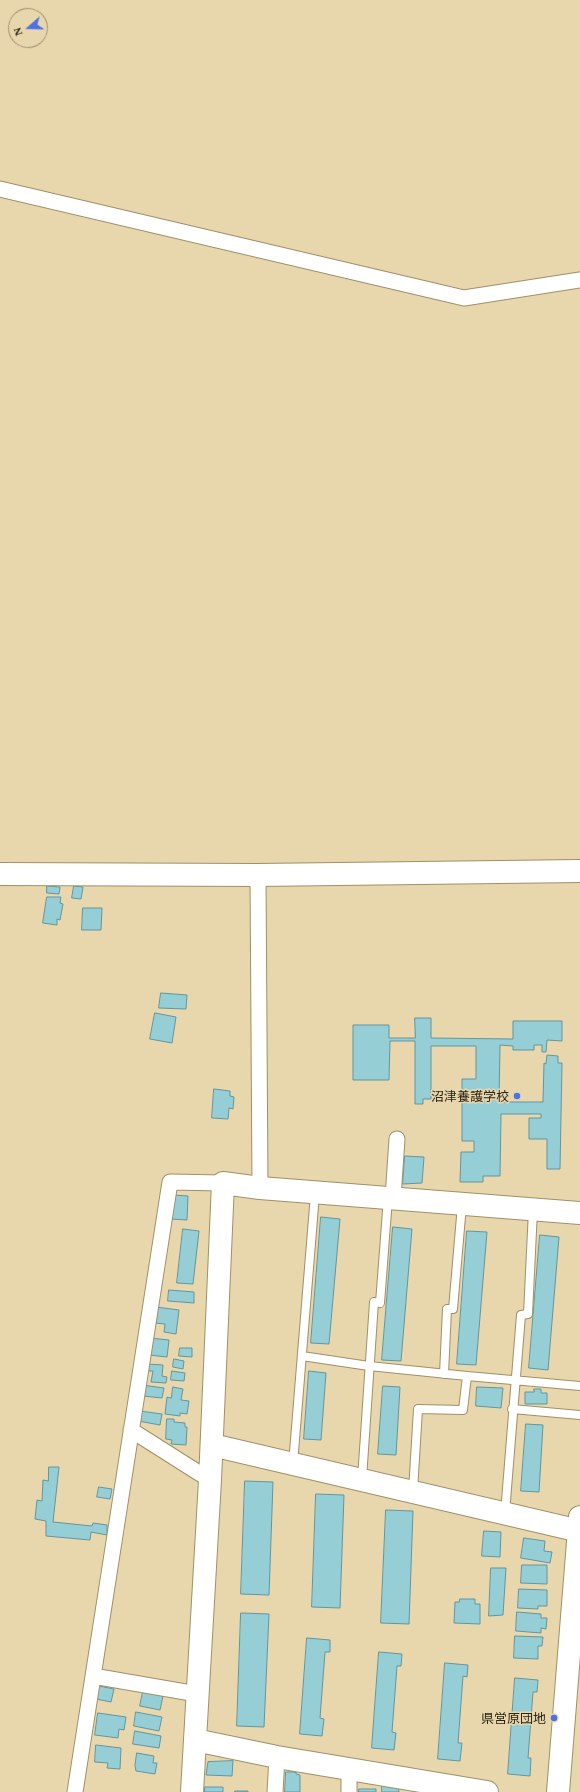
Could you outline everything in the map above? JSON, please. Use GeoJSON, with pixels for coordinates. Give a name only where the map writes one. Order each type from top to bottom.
{"type":"FeatureCollection","features":[{"type":"Feature","properties":{"kind":"street"},"geometry":{"type":"LineString","coordinates":[[0,189],[464,298],[580,280]]}},
{"type":"Feature","properties":{"kind":"street"},"geometry":{"type":"LineString","coordinates":[[0,874],[258,875],[580,871]]}},
{"type":"Feature","properties":{"kind":"street"},"geometry":{"type":"LineString","coordinates":[[258,875],[260,1188]]}},
{"type":"Feature","properties":{"kind":"street"},"geometry":{"type":"LineString","coordinates":[[391,1198],[397,1139]]}},
{"type":"Feature","properties":{"kind":"street"},"geometry":{"type":"LineString","coordinates":[[75,1792],[170,1182],[223,1183],[260,1188],[580,1213]]}},
{"type":"Feature","properties":{"kind":"street"},"geometry":{"type":"LineString","coordinates":[[192,1792],[212,1446],[223,1183]]}},
{"type":"Feature","properties":{"kind":"street"},"geometry":{"type":"LineString","coordinates":[[132,1430],[210,1480]]}},
{"type":"Feature","properties":{"kind":"street"},"geometry":{"type":"LineString","coordinates":[[212,1446],[505,1513],[580,1526],[558,1792]]}},
{"type":"Feature","properties":{"kind":"street"},"geometry":{"type":"LineString","coordinates":[[93,1676],[197,1694]]}},
{"type":"Feature","properties":{"kind":"street"},"geometry":{"type":"LineString","coordinates":[[195,1740],[277,1757],[349,1769],[423,1786],[487,1792]]}},
{"type":"Feature","properties":{"kind":"street"},"geometry":{"type":"LineString","coordinates":[[276,1792],[277,1757]]}},
{"type":"Feature","properties":{"kind":"street"},"geometry":{"type":"LineString","coordinates":[[349,1769],[349,1792]]}},
{"type":"Feature","properties":{"kind":"lane"},"geometry":{"type":"LineString","coordinates":[[293,1464],[316,1192]]}},
{"type":"Feature","properties":{"kind":"lane"},"geometry":{"type":"LineString","coordinates":[[362,1480],[374,1302],[380,1302],[391,1198]]}},
{"type":"Feature","properties":{"kind":"lane"},"geometry":{"type":"LineString","coordinates":[[444,1374],[447,1309],[453,1309],[462,1204]]}},
{"type":"Feature","properties":{"kind":"lane"},"geometry":{"type":"LineString","coordinates":[[505,1513],[512,1409],[517,1380],[521,1315],[528,1314],[533,1209]]}},
{"type":"Feature","properties":{"kind":"lane"},"geometry":{"type":"LineString","coordinates":[[302,1356],[369,1366],[580,1386]]}},
{"type":"Feature","properties":{"kind":"lane"},"geometry":{"type":"LineString","coordinates":[[413,1492],[418,1408],[463,1410],[467,1376]]}},
{"type":"Feature","properties":{"kind":"lane"},"geometry":{"type":"LineString","coordinates":[[512,1409],[580,1415]]}},
{"type":"Feature","properties":{"kind":"building"},"geometry":{"type":"Polygon","coordinates":[[[47,886],[60,887],[59,894],[47,893],[47,886]]]}},
{"type":"Feature","properties":{"kind":"building"},"geometry":{"type":"Polygon","coordinates":[[[74,886],[83,887],[81,899],[72,898],[74,886]]]}},
{"type":"Feature","properties":{"kind":"building"},"geometry":{"type":"Polygon","coordinates":[[[47,897],[61,897],[60,903],[63,904],[60,920],[57,919],[57,925],[43,923],[47,897]]]}},
{"type":"Feature","properties":{"kind":"building"},"geometry":{"type":"Polygon","coordinates":[[[83,908],[102,908],[101,930],[82,930],[83,908]]]}},
{"type":"Feature","properties":{"kind":"building"},"geometry":{"type":"Polygon","coordinates":[[[161,993],[187,995],[186,1009],[159,1008],[161,993]]]}},
{"type":"Feature","properties":{"kind":"building"},"geometry":{"type":"Polygon","coordinates":[[[155,1013],[176,1017],[172,1043],[150,1039],[155,1013]]]}},
{"type":"Feature","properties":{"kind":"building"},"geometry":{"type":"Polygon","coordinates":[[[415,1018],[431,1018],[431,1038],[513,1039],[513,1021],[562,1021],[562,1041],[547,1040],[546,1052],[542,1052],[542,1045],[534,1045],[534,1050],[513,1050],[513,1046],[500,1045],[499,1102],[543,1102],[544,1063],[546,1064],[547,1055],[558,1056],[558,1063],[562,1063],[560,1169],[547,1169],[547,1139],[529,1139],[529,1118],[541,1118],[541,1114],[501,1114],[500,1176],[483,1176],[483,1182],[460,1182],[461,1152],[474,1152],[474,1141],[462,1141],[462,1079],[476,1079],[476,1046],[431,1046],[431,1099],[423,1099],[423,1104],[415,1104],[415,1041],[390,1041],[389,1080],[353,1080],[353,1025],[389,1025],[389,1038],[415,1038],[415,1018]]]}},
{"type":"Feature","properties":{"kind":"building"},"geometry":{"type":"Polygon","coordinates":[[[214,1089],[230,1091],[230,1096],[234,1097],[233,1109],[229,1108],[228,1119],[212,1118],[214,1089]]]}},
{"type":"Feature","properties":{"kind":"building"},"geometry":{"type":"Polygon","coordinates":[[[405,1156],[424,1157],[422,1183],[403,1184],[405,1156]]]}},
{"type":"Feature","properties":{"kind":"building"},"geometry":{"type":"Polygon","coordinates":[[[173,1195],[188,1196],[187,1220],[171,1219],[173,1195]]]}},
{"type":"Feature","properties":{"kind":"building"},"geometry":{"type":"Polygon","coordinates":[[[321,1217],[340,1219],[329,1344],[311,1343],[321,1217]]]}},
{"type":"Feature","properties":{"kind":"building"},"geometry":{"type":"Polygon","coordinates":[[[393,1227],[412,1229],[401,1361],[382,1360],[393,1227]]]}},
{"type":"Feature","properties":{"kind":"building"},"geometry":{"type":"Polygon","coordinates":[[[183,1229],[199,1231],[193,1284],[177,1283],[183,1229]]]}},
{"type":"Feature","properties":{"kind":"building"},"geometry":{"type":"Polygon","coordinates":[[[467,1231],[487,1232],[476,1365],[457,1364],[467,1231]]]}},
{"type":"Feature","properties":{"kind":"building"},"geometry":{"type":"Polygon","coordinates":[[[540,1235],[559,1237],[548,1370],[529,1368],[540,1235]]]}},
{"type":"Feature","properties":{"kind":"building"},"geometry":{"type":"Polygon","coordinates":[[[169,1290],[194,1292],[194,1303],[168,1301],[169,1290]]]}},
{"type":"Feature","properties":{"kind":"building"},"geometry":{"type":"Polygon","coordinates":[[[156,1307],[179,1310],[176,1334],[164,1332],[165,1324],[154,1323],[156,1307]]]}},
{"type":"Feature","properties":{"kind":"building"},"geometry":{"type":"Polygon","coordinates":[[[150,1338],[169,1340],[167,1357],[149,1355],[150,1338]]]}},
{"type":"Feature","properties":{"kind":"building"},"geometry":{"type":"Polygon","coordinates":[[[180,1348],[192,1348],[192,1357],[179,1356],[180,1348]]]}},
{"type":"Feature","properties":{"kind":"building"},"geometry":{"type":"Polygon","coordinates":[[[174,1359],[184,1361],[183,1369],[173,1367],[174,1359]]]}},
{"type":"Feature","properties":{"kind":"building"},"geometry":{"type":"Polygon","coordinates":[[[147,1364],[163,1365],[162,1376],[167,1377],[166,1383],[151,1382],[153,1371],[147,1371],[147,1364]]]}},
{"type":"Feature","properties":{"kind":"building"},"geometry":{"type":"Polygon","coordinates":[[[172,1371],[185,1373],[184,1381],[171,1380],[172,1371]]]}},
{"type":"Feature","properties":{"kind":"building"},"geometry":{"type":"Polygon","coordinates":[[[309,1371],[326,1373],[321,1440],[304,1439],[309,1371]]]}},
{"type":"Feature","properties":{"kind":"building"},"geometry":{"type":"Polygon","coordinates":[[[142,1385],[164,1388],[162,1398],[143,1396],[142,1385]]]}},
{"type":"Feature","properties":{"kind":"building"},"geometry":{"type":"Polygon","coordinates":[[[383,1386],[400,1387],[396,1455],[378,1454],[383,1386]]]}},
{"type":"Feature","properties":{"kind":"building"},"geometry":{"type":"Polygon","coordinates":[[[173,1387],[183,1389],[181,1400],[189,1401],[187,1414],[180,1413],[180,1416],[165,1414],[167,1397],[171,1398],[173,1387]]]}},
{"type":"Feature","properties":{"kind":"building"},"geometry":{"type":"Polygon","coordinates":[[[477,1387],[503,1388],[501,1408],[476,1406],[477,1387]]]}},
{"type":"Feature","properties":{"kind":"building"},"geometry":{"type":"Polygon","coordinates":[[[534,1389],[541,1389],[541,1393],[547,1393],[547,1404],[525,1404],[525,1392],[534,1392],[534,1389]]]}},
{"type":"Feature","properties":{"kind":"building"},"geometry":{"type":"Polygon","coordinates":[[[140,1411],[162,1414],[160,1425],[138,1421],[140,1411]]]}},
{"type":"Feature","properties":{"kind":"building"},"geometry":{"type":"Polygon","coordinates":[[[167,1419],[174,1419],[174,1422],[185,1423],[185,1427],[187,1427],[186,1445],[171,1444],[172,1440],[166,1439],[167,1419]]]}},
{"type":"Feature","properties":{"kind":"building"},"geometry":{"type":"Polygon","coordinates":[[[526,1424],[543,1425],[539,1492],[521,1491],[526,1424]]]}},
{"type":"Feature","properties":{"kind":"building"},"geometry":{"type":"Polygon","coordinates":[[[49,1467],[59,1467],[53,1522],[92,1526],[93,1523],[107,1525],[107,1535],[91,1532],[90,1540],[46,1536],[46,1521],[35,1519],[37,1500],[42,1501],[43,1480],[48,1481],[49,1467]]]}},
{"type":"Feature","properties":{"kind":"building"},"geometry":{"type":"Polygon","coordinates":[[[245,1481],[273,1482],[269,1595],[241,1594],[245,1481]]]}},
{"type":"Feature","properties":{"kind":"building"},"geometry":{"type":"Polygon","coordinates":[[[99,1487],[112,1489],[110,1499],[97,1497],[99,1487]]]}},
{"type":"Feature","properties":{"kind":"building"},"geometry":{"type":"Polygon","coordinates":[[[316,1494],[344,1495],[340,1608],[312,1607],[316,1494]]]}},
{"type":"Feature","properties":{"kind":"building"},"geometry":{"type":"Polygon","coordinates":[[[386,1510],[413,1511],[409,1624],[381,1623],[386,1510]]]}},
{"type":"Feature","properties":{"kind":"building"},"geometry":{"type":"Polygon","coordinates":[[[484,1531],[501,1532],[500,1557],[482,1556],[484,1531]]]}},
{"type":"Feature","properties":{"kind":"building"},"geometry":{"type":"Polygon","coordinates":[[[524,1538],[545,1541],[544,1551],[552,1552],[550,1563],[521,1558],[524,1538]]]}},
{"type":"Feature","properties":{"kind":"building"},"geometry":{"type":"Polygon","coordinates":[[[522,1565],[547,1565],[547,1584],[521,1583],[522,1565]]]}},
{"type":"Feature","properties":{"kind":"building"},"geometry":{"type":"Polygon","coordinates":[[[491,1568],[506,1568],[503,1615],[489,1616],[491,1568]]]}},
{"type":"Feature","properties":{"kind":"building"},"geometry":{"type":"Polygon","coordinates":[[[519,1589],[547,1590],[547,1606],[538,1606],[538,1609],[518,1608],[519,1589]]]}},
{"type":"Feature","properties":{"kind":"building"},"geometry":{"type":"Polygon","coordinates":[[[460,1599],[475,1599],[475,1604],[480,1604],[480,1624],[454,1623],[455,1602],[459,1602],[460,1599]]]}},
{"type":"Feature","properties":{"kind":"building"},"geometry":{"type":"Polygon","coordinates":[[[517,1612],[541,1614],[541,1618],[547,1618],[546,1629],[541,1628],[541,1633],[516,1631],[517,1612]]]}},
{"type":"Feature","properties":{"kind":"building"},"geometry":{"type":"Polygon","coordinates":[[[241,1613],[269,1614],[264,1727],[237,1726],[241,1613]]]}},
{"type":"Feature","properties":{"kind":"building"},"geometry":{"type":"Polygon","coordinates":[[[515,1636],[543,1637],[542,1646],[538,1646],[538,1659],[514,1658],[515,1636]]]}},
{"type":"Feature","properties":{"kind":"building"},"geometry":{"type":"Polygon","coordinates":[[[307,1638],[330,1640],[330,1652],[325,1652],[320,1718],[324,1719],[322,1736],[300,1734],[307,1638]]]}},
{"type":"Feature","properties":{"kind":"building"},"geometry":{"type":"Polygon","coordinates":[[[379,1652],[402,1654],[401,1666],[397,1666],[392,1732],[396,1733],[394,1750],[372,1748],[379,1652]]]}},
{"type":"Feature","properties":{"kind":"building"},"geometry":{"type":"Polygon","coordinates":[[[445,1663],[468,1665],[467,1677],[463,1676],[458,1743],[462,1743],[460,1761],[438,1759],[445,1663]]]}},
{"type":"Feature","properties":{"kind":"building"},"geometry":{"type":"Polygon","coordinates":[[[515,1678],[538,1680],[537,1692],[533,1692],[528,1758],[531,1758],[530,1776],[508,1774],[515,1678]]]}},
{"type":"Feature","properties":{"kind":"building"},"geometry":{"type":"Polygon","coordinates":[[[99,1686],[114,1689],[111,1702],[96,1699],[99,1686]]]}},
{"type":"Feature","properties":{"kind":"building"},"geometry":{"type":"Polygon","coordinates":[[[143,1692],[163,1696],[160,1710],[140,1706],[143,1692]]]}},
{"type":"Feature","properties":{"kind":"building"},"geometry":{"type":"Polygon","coordinates":[[[136,1712],[162,1717],[159,1731],[134,1726],[136,1712]]]}},
{"type":"Feature","properties":{"kind":"building"},"geometry":{"type":"Polygon","coordinates":[[[98,1713],[126,1717],[124,1730],[119,1729],[118,1738],[95,1735],[98,1713]]]}},
{"type":"Feature","properties":{"kind":"building"},"geometry":{"type":"Polygon","coordinates":[[[135,1731],[161,1736],[159,1748],[133,1744],[135,1731]]]}},
{"type":"Feature","properties":{"kind":"building"},"geometry":{"type":"Polygon","coordinates":[[[96,1745],[121,1748],[120,1769],[107,1768],[108,1763],[95,1762],[96,1745]]]}},
{"type":"Feature","properties":{"kind":"building"},"geometry":{"type":"Polygon","coordinates":[[[137,1753],[154,1756],[153,1763],[157,1763],[155,1774],[136,1771],[135,1766],[137,1753]]]}},
{"type":"Feature","properties":{"kind":"building"},"geometry":{"type":"Polygon","coordinates":[[[233,1761],[232,1776],[206,1775],[208,1762],[233,1761]]]}},
{"type":"Feature","properties":{"kind":"building"},"geometry":{"type":"Polygon","coordinates":[[[286,1772],[296,1772],[296,1774],[300,1775],[300,1792],[285,1792],[286,1772]]]}},
{"type":"Feature","properties":{"kind":"building"},"geometry":{"type":"Polygon","coordinates":[[[382,1784],[398,1784],[399,1792],[382,1792],[382,1784]]]}},
{"type":"Feature","properties":{"kind":"building"},"geometry":{"type":"Polygon","coordinates":[[[205,1787],[223,1787],[223,1792],[205,1792],[205,1787]]]}},
{"type":"Feature","properties":{"kind":"building"},"geometry":{"type":"Polygon","coordinates":[[[359,1789],[376,1789],[376,1792],[359,1792],[359,1789]]]}},
{"type":"Feature","properties":{"kind":"building"},"geometry":{"type":"Polygon","coordinates":[[[248,1791],[248,1792],[235,1792],[248,1791]]]}},
{"type":"Feature","properties":{"kind":"place","name":"沼津養護学校"},"geometry":{"type":"Point","coordinates":[517,1096]}},
{"type":"Feature","properties":{"kind":"place","name":"県営原団地"},"geometry":{"type":"Point","coordinates":[554,1718]}}]}
